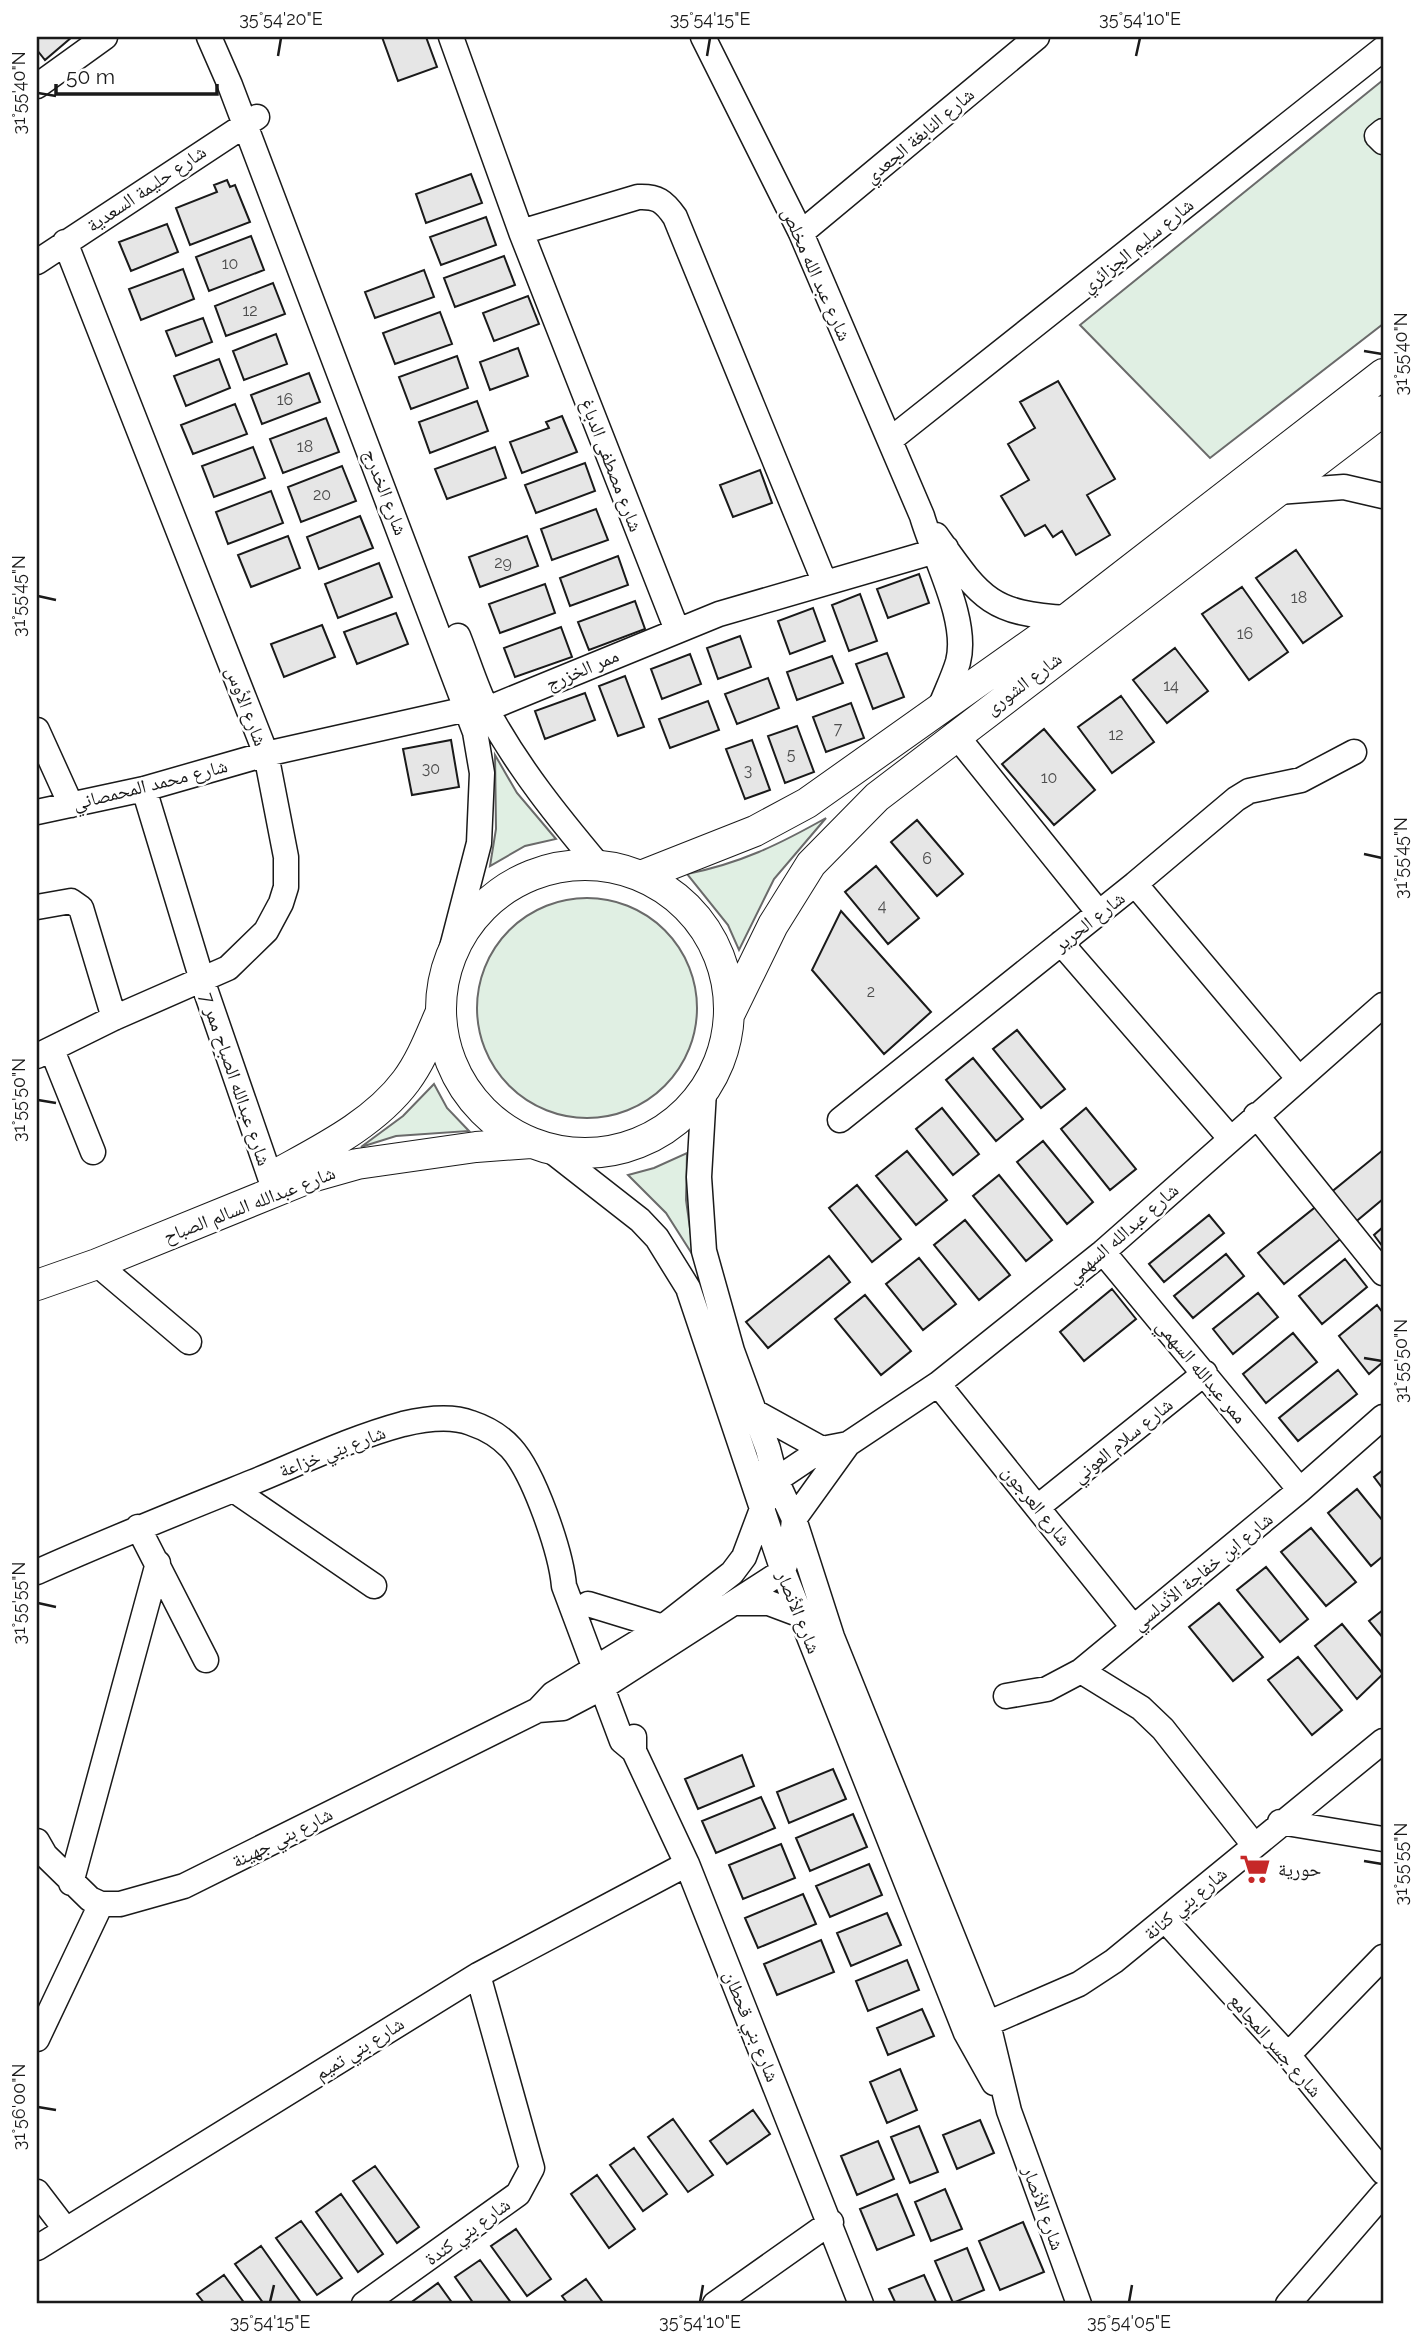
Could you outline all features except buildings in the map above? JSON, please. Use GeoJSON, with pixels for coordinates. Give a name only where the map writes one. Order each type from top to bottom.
{"type":"FeatureCollection","features":[{"type":"Feature","properties":{"kind":"main road","name":"شارع الشورى"},"geometry":{"type":"LineString","coordinates":[[729,1015],[773,925],[811,864],[947,724],[1068,618],[1383,373]]}},
{"type":"Feature","properties":{"kind":"main road","name":"شارع الشورى"},"geometry":{"type":"LineString","coordinates":[[641,876],[755,831],[947,724],[1278,492],[1383,411]]}},
{"type":"Feature","properties":{"kind":"main road"},"geometry":{"type":"LineString","coordinates":[[599,866],[641,876],[671,894],[707,932],[724,972],[729,1015],[720,1059],[704,1090],[670,1125],[632,1145],[588,1153],[540,1146],[497,1124],[464,1089],[446,1051],[440,1014],[443,982],[449,959],[459,938],[478,912],[515,883],[559,867],[599,866]]}},
{"type":"Feature","properties":{"kind":"main road","name":"شارع عبدالله السالم الصباح"},"geometry":{"type":"LineString","coordinates":[[46,1281],[84,1252],[270,1177],[329,1145],[387,1102],[419,1060],[440,1014]]}},
{"type":"Feature","properties":{"kind":"main road","name":"شارع عبدالله السالم الصباح"},"geometry":{"type":"LineString","coordinates":[[46,1281],[97,1264],[311,1177],[345,1167],[475,1147],[540,1146]]}},
{"type":"Feature","properties":{"kind":"street"},"geometry":{"type":"LineString","coordinates":[[37,86],[105,37]]}},
{"type":"Feature","properties":{"kind":"street","name":"شارع الخدرج"},"geometry":{"type":"LineString","coordinates":[[209,37],[250,120]]}},
{"type":"Feature","properties":{"kind":"street","name":"شارع الخدرج"},"geometry":{"type":"LineString","coordinates":[[226,37],[250,120],[477,709],[531,784],[599,866]]}},
{"type":"Feature","properties":{"kind":"street","name":"شارع مصطفى الدباغ"},"geometry":{"type":"LineString","coordinates":[[451,37],[521,232],[677,630]]}},
{"type":"Feature","properties":{"kind":"street","name":"شارع عبد الله مخلص"},"geometry":{"type":"LineString","coordinates":[[703,37],[801,233],[939,551],[957,613],[960,635],[947,724]]}},
{"type":"Feature","properties":{"kind":"street","name":"شارع النابغة الجعدي"},"geometry":{"type":"LineString","coordinates":[[801,233],[1037,37]]}},
{"type":"Feature","properties":{"kind":"street","name":"شارع سليم الجزائري"},"geometry":{"type":"LineString","coordinates":[[890,440],[1383,48]]}},
{"type":"Feature","properties":{"kind":"street","name":"شارع حليمة السعدية"},"geometry":{"type":"LineString","coordinates":[[37,262],[250,120]]}},
{"type":"Feature","properties":{"kind":"street"},"geometry":{"type":"LineString","coordinates":[[1383,131],[1377,136],[1383,142]]}},
{"type":"Feature","properties":{"kind":"street"},"geometry":{"type":"LineString","coordinates":[[521,232],[638,197],[655,196],[666,204],[675,216],[824,581]]}},
{"type":"Feature","properties":{"kind":"street","name":"شارع الأوس"},"geometry":{"type":"LineString","coordinates":[[44,1053],[114,1018],[228,968],[266,932],[286,887],[286,857],[266,754],[65,242]]}},
{"type":"Feature","properties":{"kind":"street"},"geometry":{"type":"LineString","coordinates":[[1278,492],[1344,487],[1383,496]]}},
{"type":"Feature","properties":{"kind":"street"},"geometry":{"type":"LineString","coordinates":[[677,630],[824,581],[939,551]]}},
{"type":"Feature","properties":{"kind":"street","name":"شارع عبد الله مخلص"},"geometry":{"type":"LineString","coordinates":[[939,551],[977,590],[999,607],[1030,616],[1068,618]]}},
{"type":"Feature","properties":{"kind":"street","name":"ممر الخزرج"},"geometry":{"type":"LineString","coordinates":[[477,709],[677,630]]}},
{"type":"Feature","properties":{"kind":"street","name":"شارع الخدرج"},"geometry":{"type":"LineString","coordinates":[[449,959],[479,844],[483,809],[477,709]]}},
{"type":"Feature","properties":{"kind":"street","name":"شارع محمد المحمصاني"},"geometry":{"type":"LineString","coordinates":[[37,812],[144,789],[266,754],[477,709]]}},
{"type":"Feature","properties":{"kind":"street"},"geometry":{"type":"LineString","coordinates":[[947,724],[1099,913]]}},
{"type":"Feature","properties":{"kind":"street"},"geometry":{"type":"LineString","coordinates":[[37,730],[71,805]]}},
{"type":"Feature","properties":{"kind":"street","name":"شارع الحرير"},"geometry":{"type":"LineString","coordinates":[[840,1119],[1135,884],[1242,794],[1266,786],[1301,780],[1354,752]]}},
{"type":"Feature","properties":{"kind":"street","name":"شارع عبدالله الصباح ممر 7"},"geometry":{"type":"LineString","coordinates":[[144,789],[202,980],[270,1177]]}},
{"type":"Feature","properties":{"kind":"street"},"geometry":{"type":"LineString","coordinates":[[1135,884],[1299,1079]]}},
{"type":"Feature","properties":{"kind":"street"},"geometry":{"type":"LineString","coordinates":[[37,907],[71,901],[80,908],[114,1018]]}},
{"type":"Feature","properties":{"kind":"street"},"geometry":{"type":"LineString","coordinates":[[1061,943],[1230,1138]]}},
{"type":"Feature","properties":{"kind":"street","name":"شارع عبدالله السهمي"},"geometry":{"type":"LineString","coordinates":[[783,1571],[791,1547],[794,1519],[848,1444],[938,1384],[1103,1252],[1383,1006]]}},
{"type":"Feature","properties":{"kind":"street"},"geometry":{"type":"LineString","coordinates":[[44,1053],[93,1152]]}},
{"type":"Feature","properties":{"kind":"street","name":"شارع الأنصار"},"geometry":{"type":"LineString","coordinates":[[704,1090],[699,1177],[704,1251],[732,1351],[776,1480],[794,1519],[857,1728]]}},
{"type":"Feature","properties":{"kind":"street"},"geometry":{"type":"LineString","coordinates":[[1256,1115],[1383,1273]]}},
{"type":"Feature","properties":{"kind":"street","name":"شارع الأنصار"},"geometry":{"type":"LineString","coordinates":[[540,1146],[640,1220],[672,1259],[688,1288],[783,1571],[801,1615],[857,1728],[1009,2111],[1079,2304]]}},
{"type":"Feature","properties":{"kind":"street","name":"ممر عبدالله السهمي"},"geometry":{"type":"LineString","coordinates":[[1103,1252],[1300,1490]]}},
{"type":"Feature","properties":{"kind":"street"},"geometry":{"type":"LineString","coordinates":[[97,1264],[189,1342]]}},
{"type":"Feature","properties":{"kind":"street","name":"شارع سلام العوني"},"geometry":{"type":"LineString","coordinates":[[1039,1506],[1205,1373]]}},
{"type":"Feature","properties":{"kind":"street","name":"شارع العرجون"},"geometry":{"type":"LineString","coordinates":[[938,1384],[1039,1506],[1133,1627]]}},
{"type":"Feature","properties":{"kind":"street"},"geometry":{"type":"LineString","coordinates":[[755,1412],[822,1449]]}},
{"type":"Feature","properties":{"kind":"street","name":"شارع ابن خفاجة الأندلسي"},"geometry":{"type":"LineString","coordinates":[[1006,1696],[1047,1689],[1081,1671],[1300,1490],[1383,1417]]}},
{"type":"Feature","properties":{"kind":"street","name":"شارع بني خزاعة"},"geometry":{"type":"LineString","coordinates":[[37,1572],[138,1527],[404,1424],[437,1418],[469,1422],[494,1433],[512,1450],[529,1477],[562,1562],[565,1586],[605,1673]]}},
{"type":"Feature","properties":{"kind":"street","name":"شارع عبدالله السهمي"},"geometry":{"type":"LineString","coordinates":[[776,1480],[822,1449],[848,1444]]}},
{"type":"Feature","properties":{"kind":"street"},"geometry":{"type":"LineString","coordinates":[[762,1509],[776,1480]]}},
{"type":"Feature","properties":{"kind":"street"},"geometry":{"type":"LineString","coordinates":[[233,1490],[374,1586]]}},
{"type":"Feature","properties":{"kind":"street","name":"شارع بني جهينة"},"geometry":{"type":"LineString","coordinates":[[605,1673],[732,1573],[744,1557],[762,1509]]}},
{"type":"Feature","properties":{"kind":"street"},"geometry":{"type":"LineString","coordinates":[[138,1527],[206,1660]]}},
{"type":"Feature","properties":{"kind":"street","name":"شارع بني خزاعة"},"geometry":{"type":"LineString","coordinates":[[562,1562],[576,1580],[587,1604],[605,1673]]}},
{"type":"Feature","properties":{"kind":"street"},"geometry":{"type":"LineString","coordinates":[[71,1883],[158,1563]]}},
{"type":"Feature","properties":{"kind":"street","name":"شارع بني جهينة"},"geometry":{"type":"LineString","coordinates":[[101,1904],[120,1904],[184,1886],[538,1710],[553,1694],[605,1673],[734,1603],[783,1571]]}},
{"type":"Feature","properties":{"kind":"street"},"geometry":{"type":"LineString","coordinates":[[734,1603],[769,1603],[801,1615]]}},
{"type":"Feature","properties":{"kind":"street"},"geometry":{"type":"LineString","coordinates":[[587,1604],[663,1627]]}},
{"type":"Feature","properties":{"kind":"street"},"geometry":{"type":"LineString","coordinates":[[1081,1671],[1141,1708],[1163,1729],[1254,1845]]}},
{"type":"Feature","properties":{"kind":"street","name":"شارع بني قحطان"},"geometry":{"type":"LineString","coordinates":[[605,1673],[622,1741],[634,1751],[687,1864],[831,2222],[861,2304]]}},
{"type":"Feature","properties":{"kind":"street","name":"شارع بني كنانة"},"geometry":{"type":"LineString","coordinates":[[977,2028],[1079,1984],[1114,1961],[1166,1921],[1280,1822],[1383,1741]]}},
{"type":"Feature","properties":{"kind":"street"},"geometry":{"type":"LineString","coordinates":[[1280,1822],[1383,1839]]}},
{"type":"Feature","properties":{"kind":"street"},"geometry":{"type":"LineString","coordinates":[[37,2039],[101,1904],[90,1899],[39,1852]]}},
{"type":"Feature","properties":{"kind":"street","name":"شارع بني تميم"},"geometry":{"type":"LineString","coordinates":[[38,2247],[478,1975],[687,1864]]}},
{"type":"Feature","properties":{"kind":"street","name":"شارع جسر المجامع"},"geometry":{"type":"LineString","coordinates":[[1166,1921],[1288,2055],[1383,2172]]}},
{"type":"Feature","properties":{"kind":"street"},"geometry":{"type":"LineString","coordinates":[[1288,2055],[1383,1957]]}},
{"type":"Feature","properties":{"kind":"street","name":"شارع بني كندة"},"geometry":{"type":"LineString","coordinates":[[364,2304],[518,2194],[532,2168],[478,1975]]}},
{"type":"Feature","properties":{"kind":"street"},"geometry":{"type":"LineString","coordinates":[[37,2192],[66,2230]]}},
{"type":"Feature","properties":{"kind":"street"},"geometry":{"type":"LineString","coordinates":[[1287,2304],[1383,2194]]}},
{"type":"Feature","properties":{"kind":"street"},"geometry":{"type":"LineString","coordinates":[[715,2304],[831,2222]]}},
{"type":"Feature","properties":{"kind":"green space"},"geometry":{"type":"Polygon","coordinates":[[[1383,80],[1383,324],[1210,458],[1080,325],[1383,80]]]}},
{"type":"Feature","properties":{"kind":"green space"},"geometry":{"type":"Polygon","coordinates":[[[495,755],[517,793],[556,839],[525,846],[490,866],[496,829],[495,755]]]}},
{"type":"Feature","properties":{"kind":"green space"},"geometry":{"type":"Polygon","coordinates":[[[826,818],[774,879],[739,950],[728,925],[687,874],[759,852],[826,818]]]}},
{"type":"Feature","properties":{"kind":"green space"},"geometry":{"type":"Polygon","coordinates":[[[587,898],[608,900],[639,911],[665,930],[684,956],[695,987],[695,1029],[684,1060],[665,1086],[639,1105],[608,1116],[587,1118],[566,1116],[535,1105],[509,1086],[490,1060],[479,1029],[477,1008],[479,987],[490,956],[509,930],[535,911],[566,900],[587,898]]]}},
{"type":"Feature","properties":{"kind":"green space"},"geometry":{"type":"Polygon","coordinates":[[[434,1084],[447,1108],[469,1131],[396,1136],[361,1147],[403,1116],[434,1084]]]}},
{"type":"Feature","properties":{"kind":"green space"},"geometry":{"type":"Polygon","coordinates":[[[687,1153],[686,1200],[694,1257],[666,1213],[628,1175],[654,1168],[687,1153]]]}},
{"type":"Feature","properties":{"kind":"place","name":"حورية"},"geometry":{"type":"Point","coordinates":[1255,1869]}}]}
